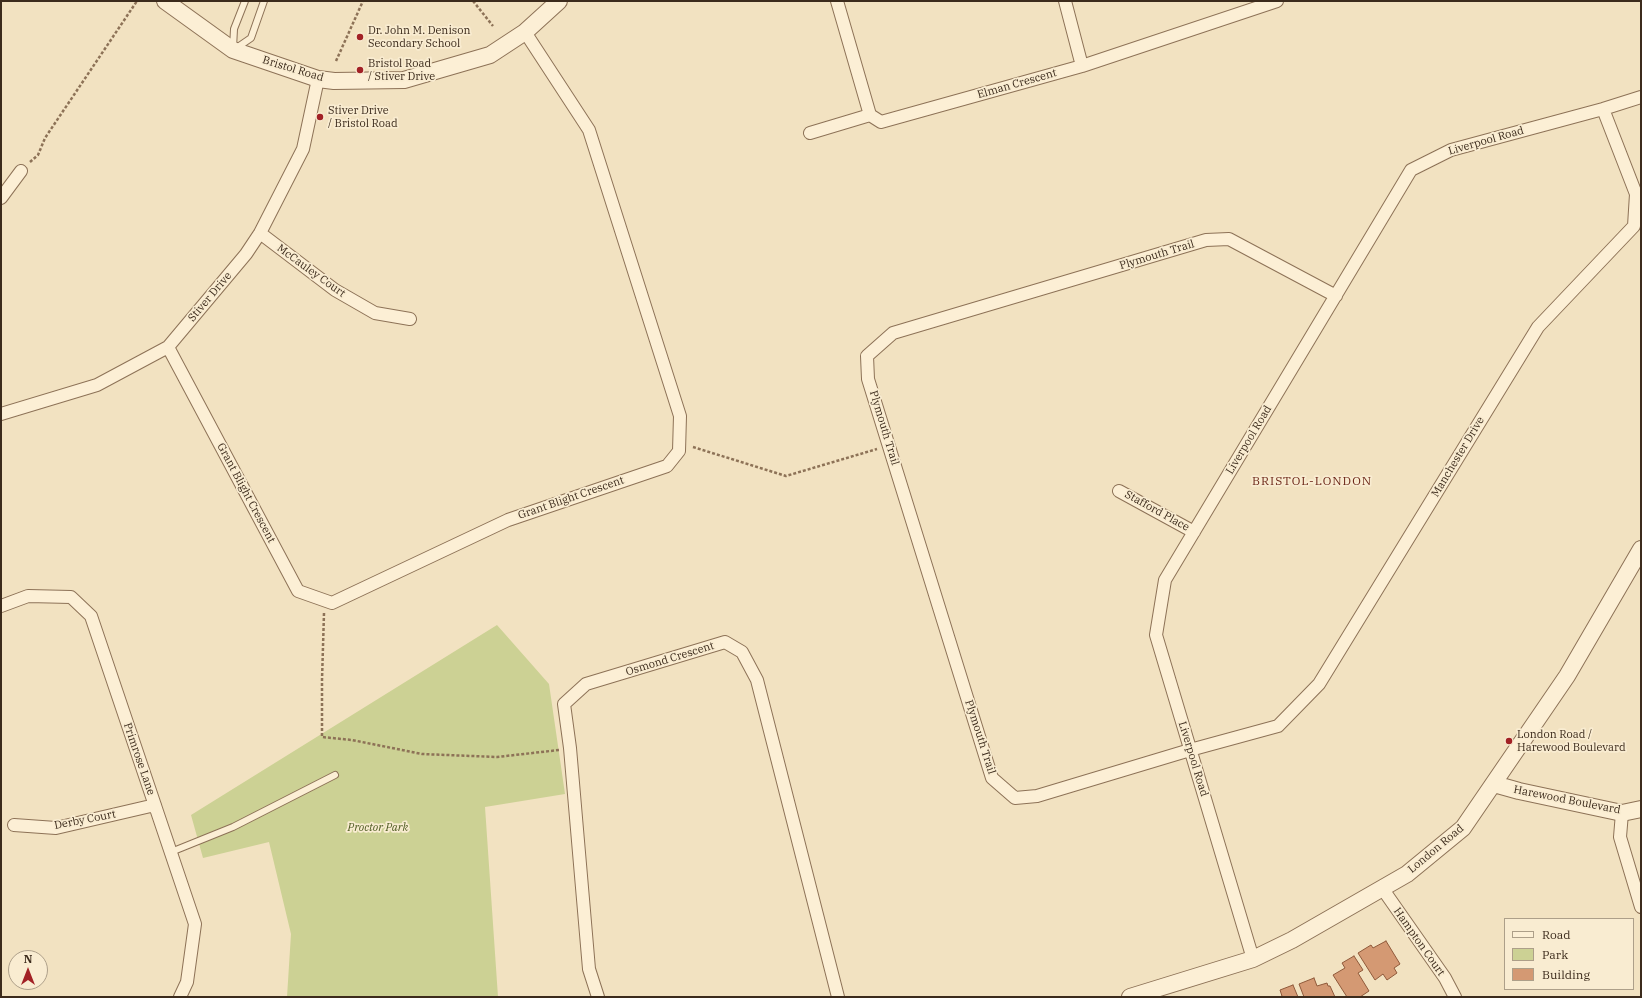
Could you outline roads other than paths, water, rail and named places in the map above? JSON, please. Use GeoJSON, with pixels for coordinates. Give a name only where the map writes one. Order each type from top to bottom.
{"type":"FeatureCollection","features":[{"type":"Feature","properties":{"kind":"street","name":"Bristol Road"},"geometry":{"type":"LineString","coordinates":[[165,1],[233,50],[318,79],[334,81],[404,80],[490,55],[525,32],[559,1]]}},
{"type":"Feature","properties":{"kind":"street"},"geometry":{"type":"LineString","coordinates":[[810,133],[870,115],[837,1]]}},
{"type":"Feature","properties":{"kind":"street"},"geometry":{"type":"LineString","coordinates":[[1064,1],[1082,66]]}},
{"type":"Feature","properties":{"kind":"street","name":"Elman Crescent"},"geometry":{"type":"LineString","coordinates":[[870,115],[880,122],[1082,66],[1277,1]]}},
{"type":"Feature","properties":{"kind":"street","name":"Grant Blight Crescent"},"geometry":{"type":"LineString","coordinates":[[168,347],[298,591],[332,603],[508,520],[667,466],[679,451],[680,416],[589,130],[525,32]]}},
{"type":"Feature","properties":{"kind":"street","name":"Stiver Drive"},"geometry":{"type":"LineString","coordinates":[[1,414],[97,385],[168,347],[246,254],[260,233],[303,149],[318,79]]}},
{"type":"Feature","properties":{"kind":"street","name":"Liverpool Road"},"geometry":{"type":"LineString","coordinates":[[1253,959],[1156,635],[1165,580],[1411,170],[1451,150],[1603,109],[1641,97]]}},
{"type":"Feature","properties":{"kind":"street","name":"Manchester Drive"},"geometry":{"type":"LineString","coordinates":[[1190,750],[1278,726],[1319,684],[1538,327],[1634,226],[1636,194],[1603,109]]}},
{"type":"Feature","properties":{"kind":"street"},"geometry":{"type":"LineString","coordinates":[[1,198],[21,171]]}},
{"type":"Feature","properties":{"kind":"street","name":"McCauley Court"},"geometry":{"type":"LineString","coordinates":[[260,233],[335,290],[375,313],[410,318]]}},
{"type":"Feature","properties":{"kind":"street","name":"Plymouth Trail"},"geometry":{"type":"LineString","coordinates":[[1190,750],[1037,796],[1015,798],[992,778],[868,379],[867,356],[893,333],[1206,240],[1229,239],[1336,296]]}},
{"type":"Feature","properties":{"kind":"street","name":"Stafford Place"},"geometry":{"type":"LineString","coordinates":[[1119,491],[1194,532]]}},
{"type":"Feature","properties":{"kind":"street","name":"London Road"},"geometry":{"type":"LineString","coordinates":[[1130,997],[1253,959],[1292,940],[1407,874],[1463,828],[1567,676],[1641,549]]}},
{"type":"Feature","properties":{"kind":"street","name":"Primrose Lane"},"geometry":{"type":"LineString","coordinates":[[1,606],[28,596],[71,597],[91,616],[195,924],[187,982],[180,997]]}},
{"type":"Feature","properties":{"kind":"street","name":"Osmond Crescent"},"geometry":{"type":"LineString","coordinates":[[598,997],[589,969],[570,748],[564,704],[586,684],[725,642],[742,652],[757,680],[838,997]]}},
{"type":"Feature","properties":{"kind":"street","name":"Harewood Boulevard"},"geometry":{"type":"LineString","coordinates":[[1494,784],[1519,791],[1622,813],[1641,809]]}},
{"type":"Feature","properties":{"kind":"street","name":"Derby Court"},"geometry":{"type":"LineString","coordinates":[[14,825],[56,828],[155,805]]}},
{"type":"Feature","properties":{"kind":"street"},"geometry":{"type":"LineString","coordinates":[[1622,813],[1620,837],[1641,907]]}},
{"type":"Feature","properties":{"kind":"street","name":"Hampton Court"},"geometry":{"type":"LineString","coordinates":[[1382,888],[1445,978],[1455,997]]}},
{"type":"Feature","properties":{"kind":"lane"},"geometry":{"type":"LineString","coordinates":[[233,50],[234,30],[245,1]]}},
{"type":"Feature","properties":{"kind":"lane"},"geometry":{"type":"LineString","coordinates":[[233,50],[251,38],[264,1]]}},
{"type":"Feature","properties":{"kind":"lane"},"geometry":{"type":"LineString","coordinates":[[171,852],[233,827],[335,775]]}},
{"type":"Feature","properties":{"kind":"place","name":"Dr. John M. Denison Secondary School"},"geometry":{"type":"Point","coordinates":[360,37]}},
{"type":"Feature","properties":{"kind":"place","name":"Bristol Road / Stiver Drive"},"geometry":{"type":"Point","coordinates":[360,70]}},
{"type":"Feature","properties":{"kind":"place","name":"Stiver Drive / Bristol Road"},"geometry":{"type":"Point","coordinates":[320,117]}},
{"type":"Feature","properties":{"kind":"place","name":"London Road / Harewood Boulevard"},"geometry":{"type":"Point","coordinates":[1509,741]}},
{"type":"Feature","properties":{"kind":"district","name":"BRISTOL-LONDON"},"geometry":{"type":"Point","coordinates":[1312,482]}},
{"type":"Feature","properties":{"kind":"park label","name":"Proctor Park"},"geometry":{"type":"Point","coordinates":[378,828]}}]}
